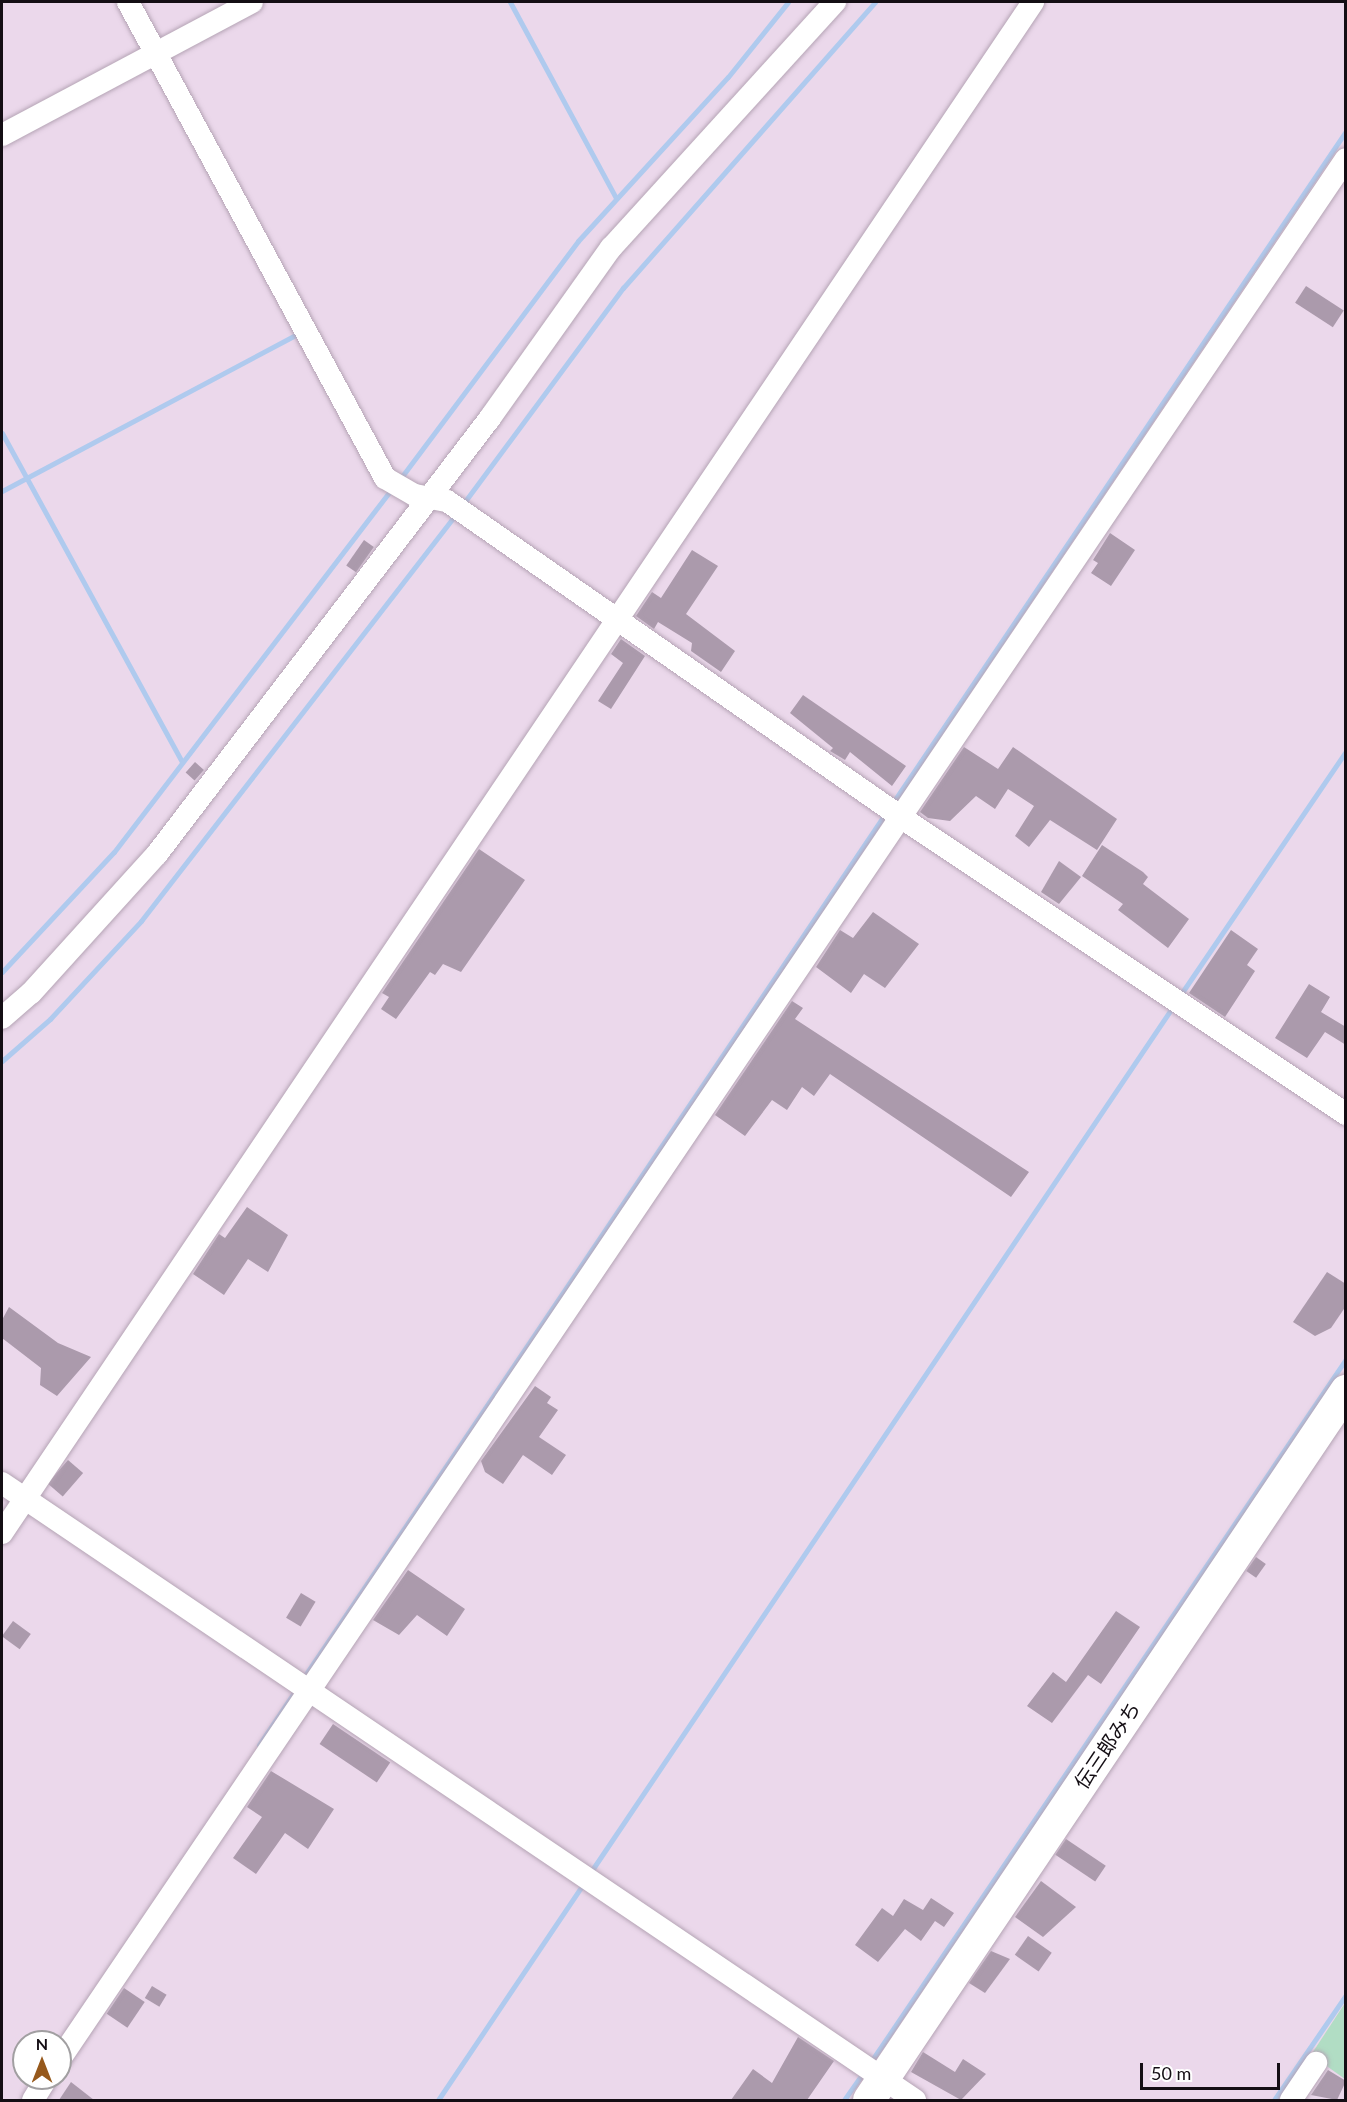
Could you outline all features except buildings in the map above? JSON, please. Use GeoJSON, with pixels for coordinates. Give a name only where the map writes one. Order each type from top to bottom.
{"type":"FeatureCollection","features":[{"type":"Feature","properties":{"kind":"street"},"geometry":{"type":"LineString","coordinates":[[128,2],[396,485],[459,510],[894,810],[1346,1114]]}},
{"type":"Feature","properties":{"kind":"street"},"geometry":{"type":"LineString","coordinates":[[2,135],[252,2]]}},
{"type":"Feature","properties":{"kind":"street"},"geometry":{"type":"LineString","coordinates":[[2,1018],[31,993],[157,854],[429,497],[611,248],[835,2]]}},
{"type":"Feature","properties":{"kind":"street"},"geometry":{"type":"LineString","coordinates":[[2,1533],[15,1492],[619,619],[1033,2]]}},
{"type":"Feature","properties":{"kind":"street"},"geometry":{"type":"LineString","coordinates":[[72,2041],[302,1687],[894,810],[1346,159]]}},
{"type":"Feature","properties":{"kind":"street","name":"伝三郎みち"},"geometry":{"type":"LineString","coordinates":[[872,2079],[1346,1391]]}},
{"type":"Feature","properties":{"kind":"street"},"geometry":{"type":"LineString","coordinates":[[15,1492],[585,1877],[872,2079],[915,2100]]}},
{"type":"Feature","properties":{"kind":"street"},"geometry":{"type":"LineString","coordinates":[[1291,2100],[1316,2063]]}},
{"type":"Feature","properties":{"kind":"green space"},"geometry":{"type":"Polygon","coordinates":[[[1345,2003],[1345,2079],[1311,2055],[1345,2003]]]}},
{"type":"Feature","properties":{"kind":"waterway"},"geometry":{"type":"LineString","coordinates":[[510,2],[616,198]]}},
{"type":"Feature","properties":{"kind":"waterway"},"geometry":{"type":"LineString","coordinates":[[400,479],[578,241],[728,77],[788,2]]}},
{"type":"Feature","properties":{"kind":"waterway"},"geometry":{"type":"LineString","coordinates":[[463,504],[623,288],[875,2]]}},
{"type":"Feature","properties":{"kind":"waterway"},"geometry":{"type":"LineString","coordinates":[[892,804],[1346,131]]}},
{"type":"Feature","properties":{"kind":"waterway"},"geometry":{"type":"LineString","coordinates":[[2,491],[297,334]]}},
{"type":"Feature","properties":{"kind":"waterway"},"geometry":{"type":"LineString","coordinates":[[2,433],[182,762]]}},
{"type":"Feature","properties":{"kind":"waterway"},"geometry":{"type":"LineString","coordinates":[[2,972],[114,852],[392,488]]}},
{"type":"Feature","properties":{"kind":"waterway"},"geometry":{"type":"LineString","coordinates":[[2,1061],[50,1019],[141,921],[456,514]]}},
{"type":"Feature","properties":{"kind":"waterway"},"geometry":{"type":"LineString","coordinates":[[1183,991],[1346,751]]}},
{"type":"Feature","properties":{"kind":"waterway"},"geometry":{"type":"LineString","coordinates":[[302,1680],[885,814]]}},
{"type":"Feature","properties":{"kind":"waterway"},"geometry":{"type":"LineString","coordinates":[[590,1873],[1172,1008]]}},
{"type":"Feature","properties":{"kind":"waterway"},"geometry":{"type":"LineString","coordinates":[[870,2063],[1346,1359]]}},
{"type":"Feature","properties":{"kind":"waterway"},"geometry":{"type":"LineString","coordinates":[[259,1745],[297,1688]]}},
{"type":"Feature","properties":{"kind":"waterway"},"geometry":{"type":"LineString","coordinates":[[438,2100],[584,1883]]}},
{"type":"Feature","properties":{"kind":"waterway"},"geometry":{"type":"LineString","coordinates":[[1274,2100],[1346,1995]]}},
{"type":"Feature","properties":{"kind":"waterway"},"geometry":{"type":"LineString","coordinates":[[844,2100],[864,2071]]}}]}
